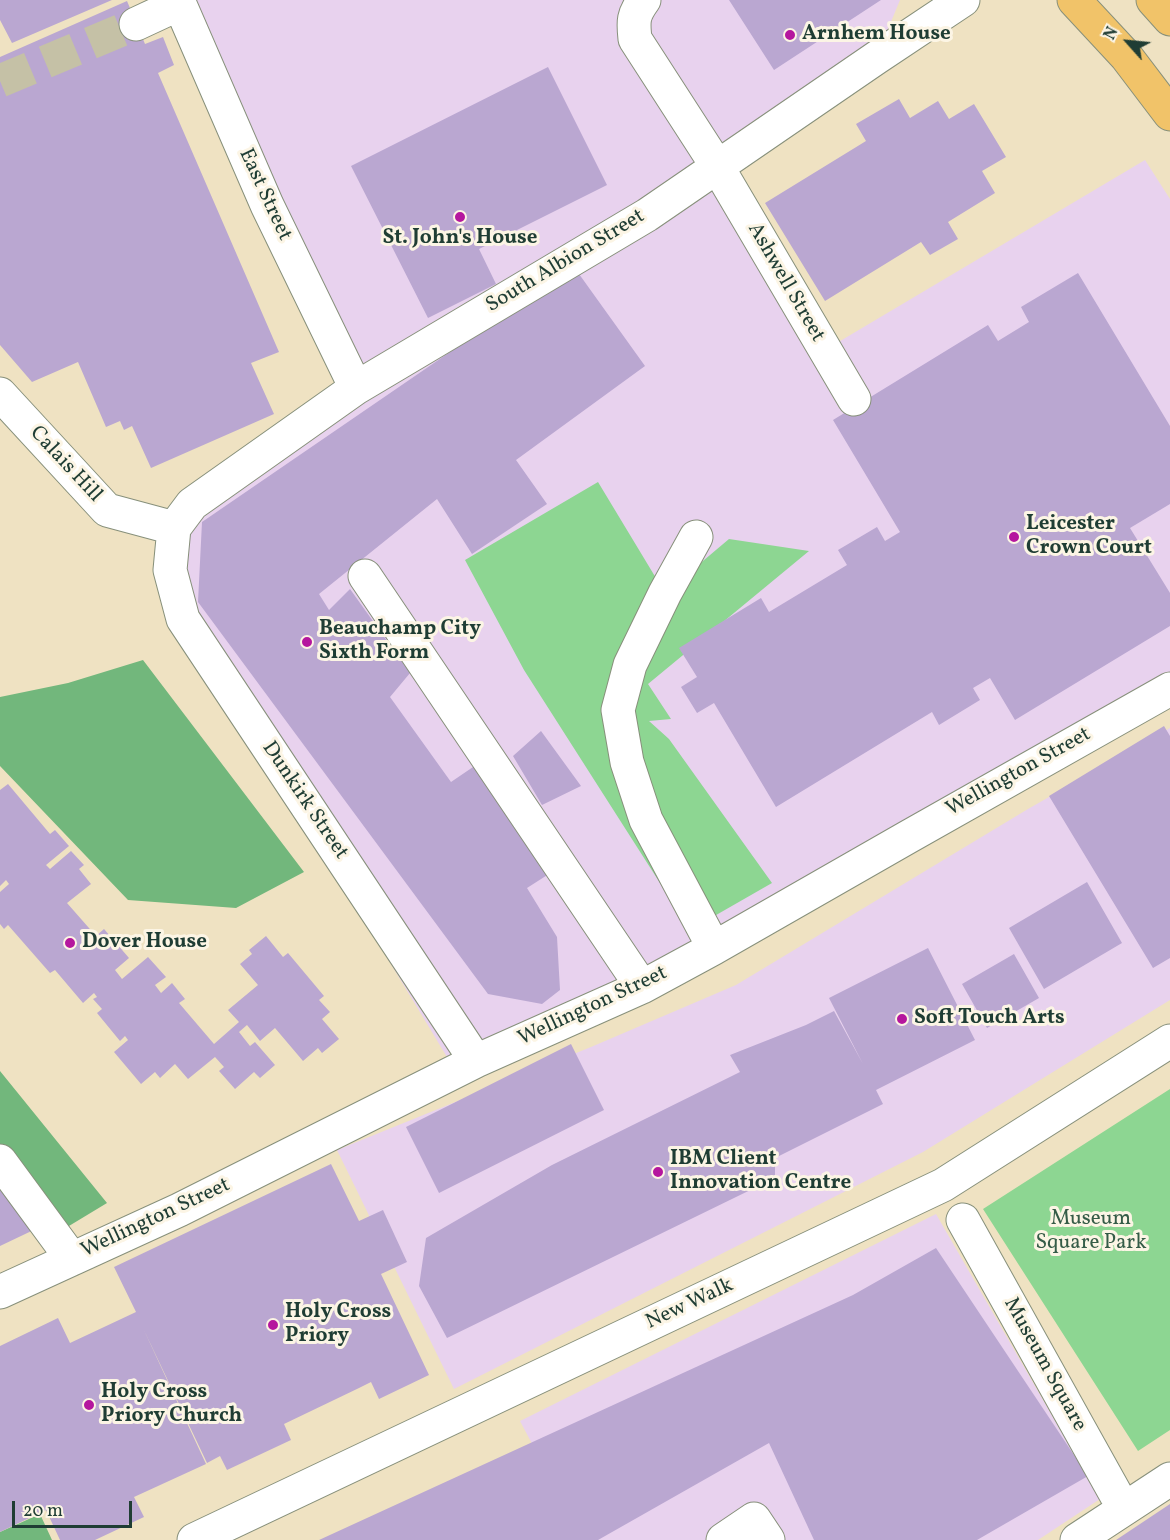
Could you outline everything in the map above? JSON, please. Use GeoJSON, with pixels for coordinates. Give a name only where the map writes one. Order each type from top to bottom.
{"type":"FeatureCollection","features":[{"type":"Feature","properties":{"kind":"main road"},"geometry":{"type":"LineString","coordinates":[[1074,0],[1126,56],[1170,114]]}},
{"type":"Feature","properties":{"kind":"main road"},"geometry":{"type":"LineString","coordinates":[[1153,0],[1170,19]]}},
{"type":"Feature","properties":{"kind":"street","name":"Ashwell Street"},"geometry":{"type":"LineString","coordinates":[[644,0],[633,23],[635,39],[717,166],[854,399]]}},
{"type":"Feature","properties":{"kind":"street","name":"South Albion Street"},"geometry":{"type":"LineString","coordinates":[[174,528],[192,504],[356,388],[647,215],[963,0]]}},
{"type":"Feature","properties":{"kind":"street"},"geometry":{"type":"LineString","coordinates":[[136,24],[179,2]]}},
{"type":"Feature","properties":{"kind":"street","name":"East Street"},"geometry":{"type":"LineString","coordinates":[[179,2],[267,206],[356,388]]}},
{"type":"Feature","properties":{"kind":"street","name":"Calais Hill"},"geometry":{"type":"LineString","coordinates":[[0,394],[106,510],[174,528]]}},
{"type":"Feature","properties":{"kind":"street","name":"Dunkirk Street"},"geometry":{"type":"LineString","coordinates":[[174,528],[170,570],[183,619],[476,1061]]}},
{"type":"Feature","properties":{"kind":"street"},"geometry":{"type":"LineString","coordinates":[[696,537],[665,593],[630,665],[618,710],[627,762],[646,820],[714,948]]}},
{"type":"Feature","properties":{"kind":"street"},"geometry":{"type":"LineString","coordinates":[[365,576],[642,987]]}},
{"type":"Feature","properties":{"kind":"street","name":"Wellington Street"},"geometry":{"type":"LineString","coordinates":[[0,1292],[180,1210],[476,1061],[642,987],[1170,689]]}},
{"type":"Feature","properties":{"kind":"street","name":"New Walk"},"geometry":{"type":"LineString","coordinates":[[194,1540],[943,1185],[1170,1041]]}},
{"type":"Feature","properties":{"kind":"street"},"geometry":{"type":"LineString","coordinates":[[0,1161],[72,1259]]}},
{"type":"Feature","properties":{"kind":"street","name":"Museum Square"},"geometry":{"type":"LineString","coordinates":[[963,1220],[1124,1509]]}},
{"type":"Feature","properties":{"kind":"street"},"geometry":{"type":"LineString","coordinates":[[1077,1540],[1170,1479]]}},
{"type":"Feature","properties":{"kind":"street"},"geometry":{"type":"LineString","coordinates":[[723,1540],[754,1520],[768,1540]]}},
{"type":"Feature","properties":{"kind":"shaded area"},"geometry":{"type":"Polygon","coordinates":[[[178,0],[900,0],[876,58],[717,166],[825,350],[1145,160],[1170,199],[1170,698],[714,948],[450,1062],[183,619],[174,528],[356,388],[178,0]]]}},
{"type":"Feature","properties":{"kind":"shaded area"},"geometry":{"type":"Polygon","coordinates":[[[1170,728],[1170,1000],[923,1152],[454,1389],[337,1150],[591,1047],[736,985],[1028,809],[1170,728]]]}},
{"type":"Feature","properties":{"kind":"shaded area"},"geometry":{"type":"Polygon","coordinates":[[[936,1214],[1100,1499],[1038,1540],[583,1540],[520,1421],[936,1214]]]}},
{"type":"Feature","properties":{"kind":"green space"},"geometry":{"type":"Polygon","coordinates":[[[598,482],[665,593],[729,539],[809,551],[648,684],[671,719],[649,721],[669,739],[772,883],[690,930],[524,670],[465,560],[598,482]]]}},
{"type":"Feature","properties":{"kind":"green space"},"geometry":{"type":"Polygon","coordinates":[[[143,660],[304,872],[236,908],[128,900],[0,766],[0,697],[68,683],[143,660]]]}},
{"type":"Feature","properties":{"kind":"green space"},"geometry":{"type":"Polygon","coordinates":[[[0,1071],[107,1203],[64,1229],[0,1147],[0,1071]]]}},
{"type":"Feature","properties":{"kind":"green space","name":"Museum Square Park"},"geometry":{"type":"Polygon","coordinates":[[[1170,1089],[1170,1430],[1138,1451],[983,1209],[1170,1089]]]}},
{"type":"Feature","properties":{"kind":"green space"},"geometry":{"type":"Polygon","coordinates":[[[40,1514],[52,1540],[0,1540],[0,1532],[40,1514]]]}},
{"type":"Feature","properties":{"kind":"building"},"geometry":{"type":"Polygon","coordinates":[[[0,0],[112,0],[12,43],[0,20],[0,0]]]}},
{"type":"Feature","properties":{"kind":"building","name":"Arnhem House"},"geometry":{"type":"Polygon","coordinates":[[[729,0],[881,0],[774,70],[729,0]]]}},
{"type":"Feature","properties":{"kind":"building"},"geometry":{"type":"Polygon","coordinates":[[[127,1],[145,44],[163,37],[174,65],[158,73],[279,352],[251,363],[274,414],[151,468],[132,426],[124,430],[120,421],[106,427],[78,362],[32,382],[0,345],[0,57],[127,1]]]}},
{"type":"Feature","properties":{"kind":"building","name":"St. John's House"},"geometry":{"type":"Polygon","coordinates":[[[548,67],[607,185],[479,249],[496,284],[428,318],[351,166],[548,67]]]}},
{"type":"Feature","properties":{"kind":"building"},"geometry":{"type":"Polygon","coordinates":[[[899,99],[910,118],[938,101],[949,119],[974,104],[1006,157],[982,171],[995,193],[948,222],[958,239],[930,255],[921,242],[825,301],[765,203],[866,141],[856,124],[899,99]]]}},
{"type":"Feature","properties":{"kind":"building","name":"Beauchamp City Sixth Form"},"geometry":{"type":"Polygon","coordinates":[[[574,267],[645,366],[516,460],[547,504],[472,554],[437,499],[319,594],[329,610],[350,589],[410,673],[390,697],[451,782],[476,765],[552,872],[527,888],[557,937],[560,990],[542,1004],[488,994],[198,602],[202,522],[574,267]]]}},
{"type":"Feature","properties":{"kind":"building","name":"Leicester Crown Court"},"geometry":{"type":"Polygon","coordinates":[[[1078,273],[1170,426],[1170,504],[1130,528],[1170,593],[1170,626],[1015,720],[990,678],[973,688],[980,700],[939,725],[932,712],[776,807],[714,703],[697,713],[681,687],[697,677],[679,648],[761,598],[769,612],[847,565],[838,550],[877,527],[885,541],[900,532],[833,420],[988,325],[998,341],[1029,322],[1021,307],[1078,273]]]}},
{"type":"Feature","properties":{"kind":"building"},"geometry":{"type":"Polygon","coordinates":[[[1164,726],[1170,736],[1170,958],[1153,968],[1049,796],[1164,726]]]}},
{"type":"Feature","properties":{"kind":"building"},"geometry":{"type":"Polygon","coordinates":[[[541,731],[581,786],[542,805],[513,756],[541,731]]]}},
{"type":"Feature","properties":{"kind":"building","name":"Dover House"},"geometry":{"type":"Polygon","coordinates":[[[8,784],[50,834],[55,830],[69,846],[46,865],[50,869],[71,851],[84,865],[79,869],[91,884],[67,903],[96,936],[104,929],[129,958],[115,970],[122,979],[148,957],[166,977],[155,985],[161,993],[172,983],[185,999],[179,1003],[214,1044],[239,1022],[228,1010],[258,985],[240,964],[252,954],[249,950],[266,936],[283,957],[288,953],[324,996],[319,1000],[330,1012],[322,1019],[339,1039],[322,1053],[318,1048],[303,1061],[275,1028],[260,1041],[247,1025],[239,1032],[250,1046],[255,1042],[275,1065],[260,1078],[254,1072],[235,1089],[219,1071],[224,1067],[215,1057],[188,1079],[175,1064],[160,1078],[155,1072],[141,1084],[114,1052],[128,1040],[125,1036],[120,1041],[97,1013],[102,1009],[93,999],[97,997],[94,993],[83,1003],[55,970],[50,973],[8,925],[4,929],[0,924],[0,892],[9,884],[6,880],[0,886],[0,790],[8,784]]]}},
{"type":"Feature","properties":{"kind":"building"},"geometry":{"type":"Polygon","coordinates":[[[1087,882],[1122,943],[1044,989],[1009,928],[1087,882]]]}},
{"type":"Feature","properties":{"kind":"building","name":"IBM Client Innovation Centre"},"geometry":{"type":"Polygon","coordinates":[[[928,948],[975,1040],[876,1090],[883,1104],[775,1158],[775,1178],[447,1338],[419,1286],[426,1238],[552,1165],[740,1072],[730,1055],[806,1025],[834,1011],[863,1064],[829,998],[928,948]]]}},
{"type":"Feature","properties":{"kind":"building"},"geometry":{"type":"Polygon","coordinates":[[[1014,954],[1039,998],[987,1028],[962,984],[1014,954]]]}},
{"type":"Feature","properties":{"kind":"building"},"geometry":{"type":"Polygon","coordinates":[[[571,1044],[604,1110],[439,1193],[406,1127],[571,1044]]]}},
{"type":"Feature","properties":{"kind":"building","name":"Holy Cross Priory"},"geometry":{"type":"Polygon","coordinates":[[[331,1164],[359,1221],[383,1210],[407,1262],[381,1274],[429,1375],[379,1399],[371,1382],[284,1424],[291,1440],[227,1470],[220,1456],[207,1463],[143,1328],[206,1464],[134,1497],[144,1517],[95,1540],[60,1540],[46,1510],[0,1532],[0,1346],[58,1318],[70,1343],[136,1312],[114,1267],[331,1164]]]}},
{"type":"Feature","properties":{"kind":"building"},"geometry":{"type":"Polygon","coordinates":[[[0,1174],[42,1226],[0,1246],[0,1174]]]}},
{"type":"Feature","properties":{"kind":"building"},"geometry":{"type":"Polygon","coordinates":[[[936,1248],[1088,1476],[977,1540],[814,1540],[769,1443],[598,1540],[319,1540],[853,1295],[936,1248]]]}},
{"type":"Feature","properties":{"kind":"building"},"geometry":{"type":"Polygon","coordinates":[[[1170,1504],[1170,1540],[1116,1540],[1170,1504]]]}},
{"type":"Feature","properties":{"kind":"tunnel"},"geometry":{"type":"LineString","coordinates":[[0,81],[136,24]]}},
{"type":"Feature","properties":{"kind":"place","name":"Arnhem House"},"geometry":{"type":"Point","coordinates":[790,35]}},
{"type":"Feature","properties":{"kind":"place","name":"St. John's House"},"geometry":{"type":"Point","coordinates":[460,217]}},
{"type":"Feature","properties":{"kind":"place","name":"Leicester Crown Court"},"geometry":{"type":"Point","coordinates":[1014,537]}},
{"type":"Feature","properties":{"kind":"place","name":"Beauchamp City Sixth Form"},"geometry":{"type":"Point","coordinates":[307,642]}},
{"type":"Feature","properties":{"kind":"place","name":"Dover House"},"geometry":{"type":"Point","coordinates":[70,943]}},
{"type":"Feature","properties":{"kind":"place","name":"Soft Touch Arts"},"geometry":{"type":"Point","coordinates":[902,1019]}},
{"type":"Feature","properties":{"kind":"place","name":"IBM Client Innovation Centre"},"geometry":{"type":"Point","coordinates":[658,1172]}},
{"type":"Feature","properties":{"kind":"place","name":"Holy Cross Priory"},"geometry":{"type":"Point","coordinates":[273,1325]}},
{"type":"Feature","properties":{"kind":"place","name":"Holy Cross Priory Church"},"geometry":{"type":"Point","coordinates":[89,1405]}}]}
